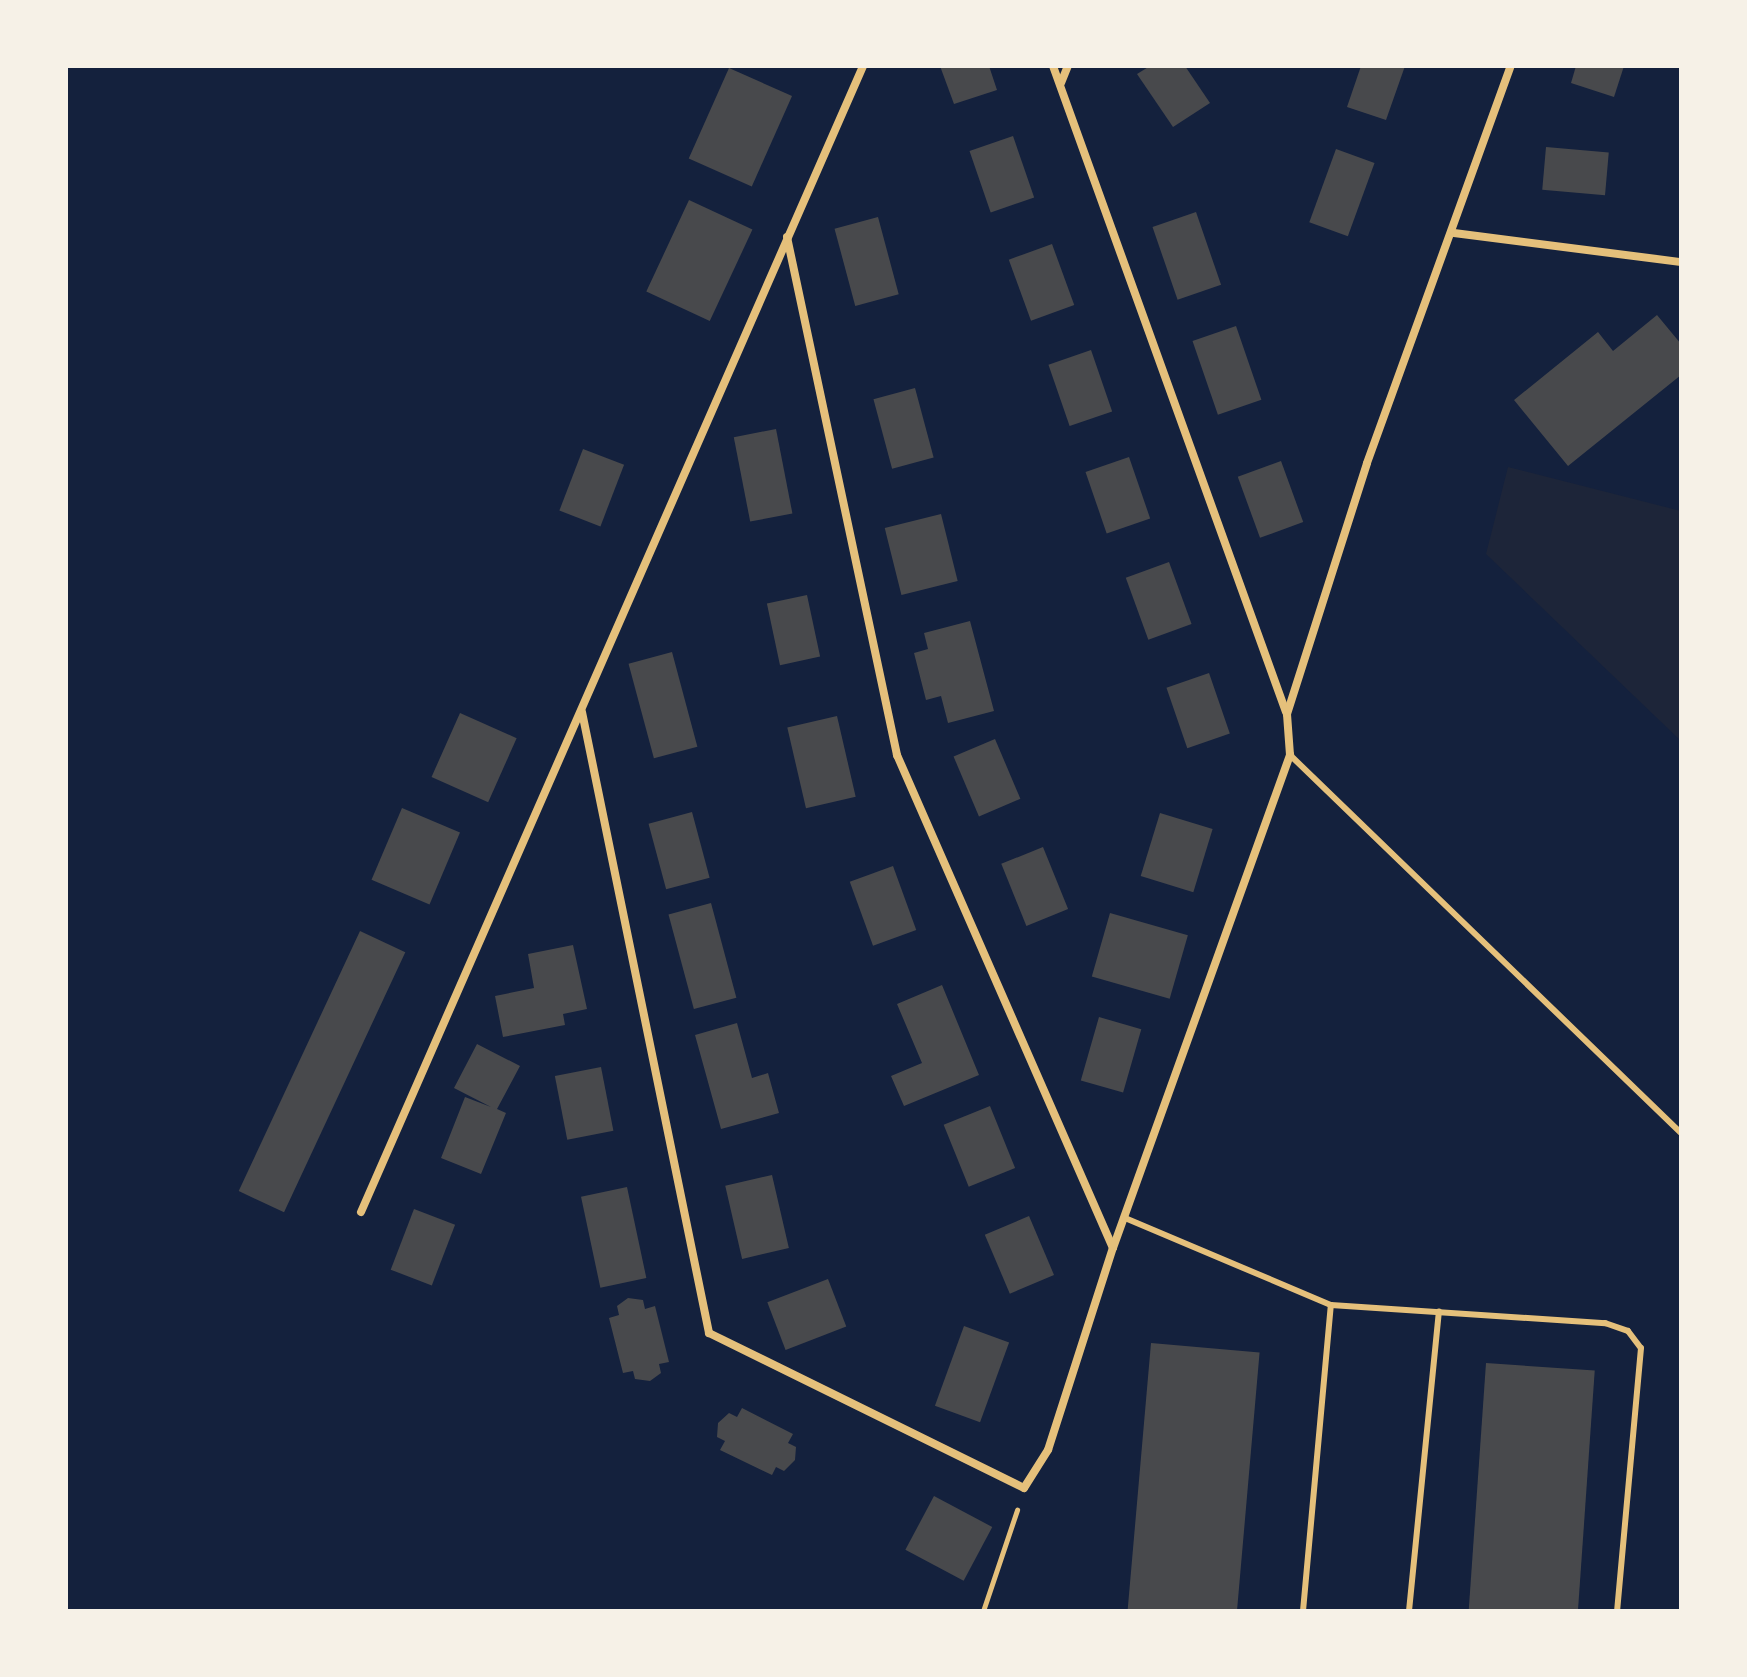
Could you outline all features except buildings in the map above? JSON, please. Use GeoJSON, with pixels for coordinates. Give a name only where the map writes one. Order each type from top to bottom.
{"type":"FeatureCollection","features":[{"type":"Feature","properties":{"kind":"street"},"geometry":{"type":"LineString","coordinates":[[361,1212],[863,66]]}},
{"type":"Feature","properties":{"kind":"street"},"geometry":{"type":"LineString","coordinates":[[582,712],[709,1333],[1024,1488],[1048,1450],[1113,1248],[1290,755],[1287,714],[1053,66]]}},
{"type":"Feature","properties":{"kind":"street"},"geometry":{"type":"LineString","coordinates":[[1061,83],[1068,66]]}},
{"type":"Feature","properties":{"kind":"street"},"geometry":{"type":"LineString","coordinates":[[1287,714],[1367,463],[1454,233],[1511,66]]}},
{"type":"Feature","properties":{"kind":"street"},"geometry":{"type":"LineString","coordinates":[[1454,233],[1681,262]]}},
{"type":"Feature","properties":{"kind":"street"},"geometry":{"type":"LineString","coordinates":[[787,236],[897,755],[1113,1248]]}},
{"type":"Feature","properties":{"kind":"lane"},"geometry":{"type":"LineString","coordinates":[[1290,755],[1681,1133]]}},
{"type":"Feature","properties":{"kind":"lane"},"geometry":{"type":"LineString","coordinates":[[1125,1218],[1331,1305],[1605,1323],[1628,1331],[1641,1348],[1617,1611]]}},
{"type":"Feature","properties":{"kind":"lane"},"geometry":{"type":"LineString","coordinates":[[1303,1611],[1331,1305]]}},
{"type":"Feature","properties":{"kind":"lane"},"geometry":{"type":"LineString","coordinates":[[1409,1611],[1439,1312]]}},
{"type":"Feature","properties":{"kind":"path"},"geometry":{"type":"LineString","coordinates":[[983,1611],[1024,1488]]}},
{"type":"Feature","properties":{"kind":"shaded area"},"geometry":{"type":"Polygon","coordinates":[[[1508,467],[1681,511],[1681,741],[1486,554],[1508,467]]]}}]}
